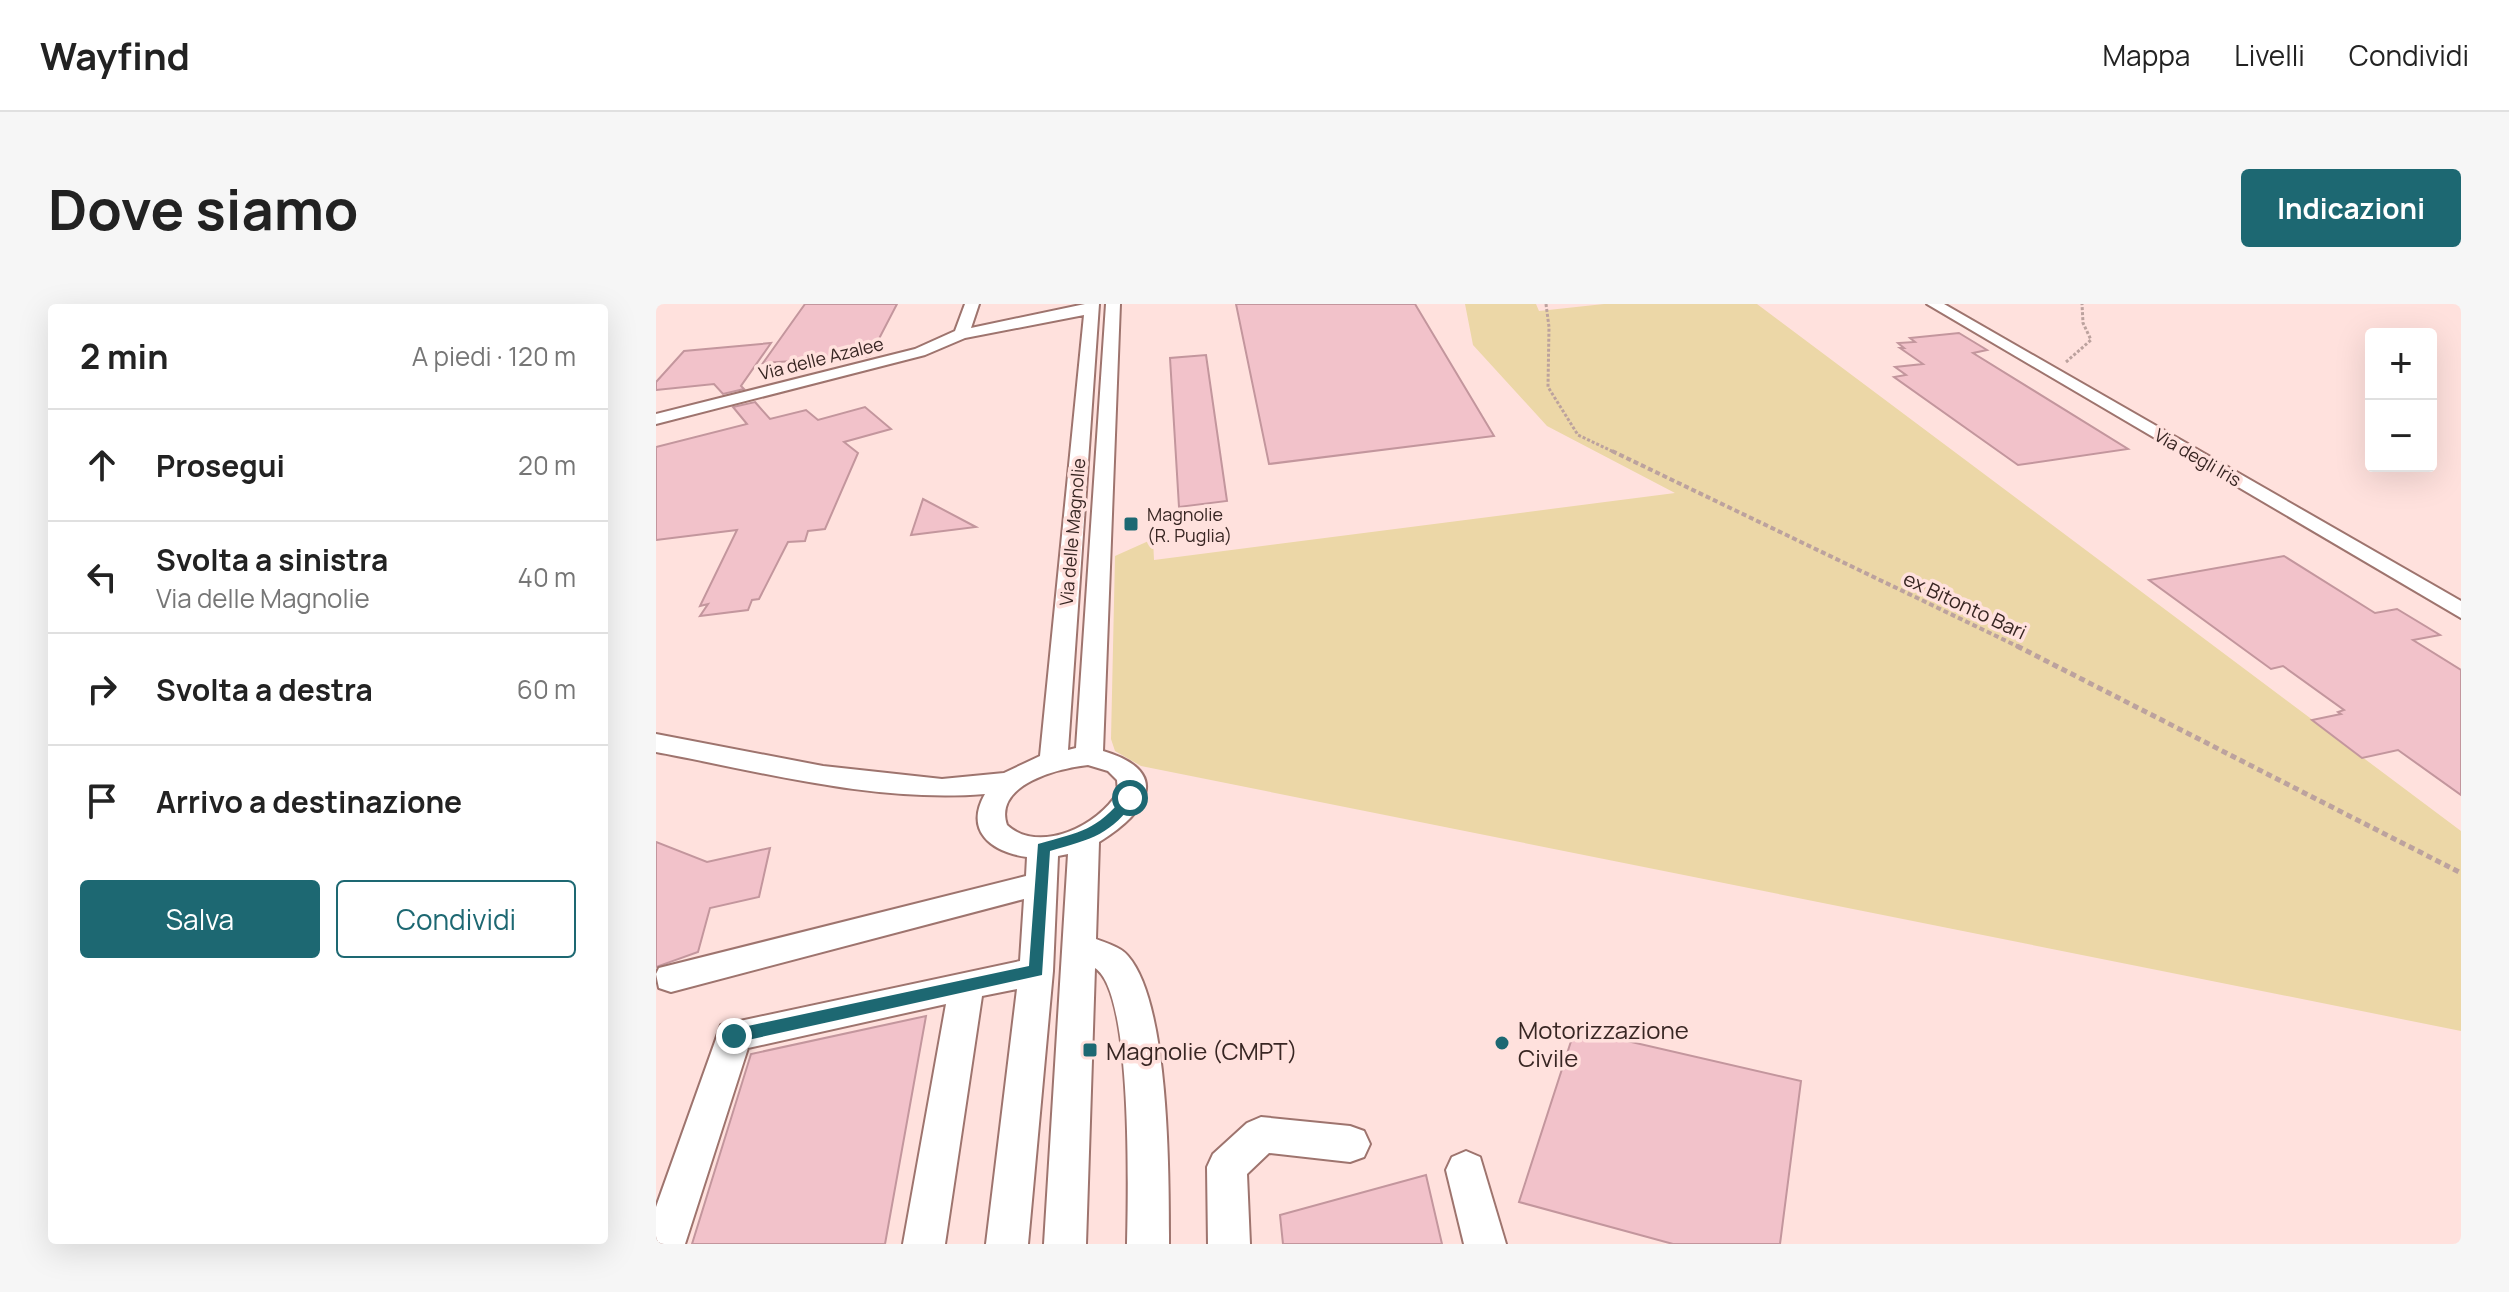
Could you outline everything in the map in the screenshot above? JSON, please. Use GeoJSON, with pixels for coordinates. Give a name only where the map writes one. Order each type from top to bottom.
{"type":"FeatureCollection","features":[{"type":"Feature","properties":{"kind":"street"},"geometry":{"type":"LineString","coordinates":[[961,334],[972,304]]}},
{"type":"Feature","properties":{"kind":"street","name":"Via degli Iris"},"geometry":{"type":"LineString","coordinates":[[1934,304],[2461,611]]}},
{"type":"Feature","properties":{"kind":"street","name":"Via delle Azalee"},"geometry":{"type":"LineString","coordinates":[[656,419],[898,359],[961,334],[1100,305]]}},
{"type":"Feature","properties":{"kind":"street","name":"Via delle Magnolie"},"geometry":{"type":"LineString","coordinates":[[1089,756],[1100,305]]}},
{"type":"Feature","properties":{"kind":"street","name":"Via delle Magnolie"},"geometry":{"type":"LineString","coordinates":[[1053,761],[1100,305]]}},
{"type":"Feature","properties":{"kind":"street"},"geometry":{"type":"LineString","coordinates":[[656,743],[823,775],[942,788],[1011,782]]}},
{"type":"Feature","properties":{"kind":"street"},"geometry":{"type":"LineString","coordinates":[[1089,756],[1119,765],[1129,774],[1132,785],[1130,798],[1109,824],[1084,837],[1043,848],[1021,847],[1003,840],[992,829],[989,815],[994,800],[1011,782],[1023,773],[1053,761],[1089,756]]}},
{"type":"Feature","properties":{"kind":"street"},"geometry":{"type":"LineString","coordinates":[[942,788],[989,815]]}},
{"type":"Feature","properties":{"kind":"street"},"geometry":{"type":"LineString","coordinates":[[1065,1244],[1084,837]]}},
{"type":"Feature","properties":{"kind":"street"},"geometry":{"type":"LineString","coordinates":[[1007,1244],[1036,971],[1043,848]]}},
{"type":"Feature","properties":{"kind":"street"},"geometry":{"type":"LineString","coordinates":[[671,978],[1043,883]]}},
{"type":"Feature","properties":{"kind":"street"},"geometry":{"type":"LineString","coordinates":[[1079,946],[1116,965],[1133,1002],[1141,1061],[1148,1244]]}},
{"type":"Feature","properties":{"kind":"street"},"geometry":{"type":"LineString","coordinates":[[664,1244],[734,1036],[1036,971]]}},
{"type":"Feature","properties":{"kind":"street"},"geometry":{"type":"LineString","coordinates":[[924,1244],[966,986]]}},
{"type":"Feature","properties":{"kind":"street"},"geometry":{"type":"LineString","coordinates":[[1229,1244],[1227,1167],[1261,1135],[1350,1144]]}},
{"type":"Feature","properties":{"kind":"street"},"geometry":{"type":"LineString","coordinates":[[1466,1170],[1485,1244]]}},
{"type":"Feature","properties":{"kind":"path","name":"ex Bitonto Bari"},"geometry":{"type":"LineString","coordinates":[[1546,304],[1549,327],[1548,387],[1578,435],[2078,676],[2461,873]]}},
{"type":"Feature","properties":{"kind":"path"},"geometry":{"type":"LineString","coordinates":[[2053,373],[2091,340],[2083,323],[2082,304]]}},
{"type":"Feature","properties":{"kind":"shaded area"},"geometry":{"type":"Polygon","coordinates":[[[1465,304],[1536,304],[1539,311],[1604,304],[1757,304],[2461,831],[2461,1031],[1141,766],[1115,751],[1111,739],[1115,556],[1153,539],[1154,560],[1675,493],[1547,426],[1473,345],[1465,304]]]}},
{"type":"Feature","properties":{"kind":"building"},"geometry":{"type":"Polygon","coordinates":[[[805,304],[897,304],[870,356],[763,363],[805,304]]]}},
{"type":"Feature","properties":{"kind":"building"},"geometry":{"type":"Polygon","coordinates":[[[1236,304],[1415,304],[1494,436],[1269,464],[1236,304]]]}},
{"type":"Feature","properties":{"kind":"building"},"geometry":{"type":"Polygon","coordinates":[[[1959,333],[1987,350],[1973,353],[2128,449],[2018,465],[1894,377],[1906,375],[1895,367],[1923,364],[1900,348],[1904,348],[1898,343],[1915,342],[1910,338],[1959,333]]]}},
{"type":"Feature","properties":{"kind":"building"},"geometry":{"type":"Polygon","coordinates":[[[771,343],[741,386],[744,389],[723,394],[714,384],[656,390],[656,382],[684,351],[771,343]]]}},
{"type":"Feature","properties":{"kind":"building"},"geometry":{"type":"Polygon","coordinates":[[[1206,355],[1227,501],[1179,507],[1170,358],[1206,355]]]}},
{"type":"Feature","properties":{"kind":"building"},"geometry":{"type":"Polygon","coordinates":[[[755,402],[770,419],[806,410],[818,420],[865,407],[891,429],[844,442],[858,453],[825,529],[808,531],[805,541],[788,542],[759,599],[752,600],[748,610],[700,616],[708,604],[700,606],[737,530],[656,540],[656,447],[747,424],[733,407],[755,402]]]}},
{"type":"Feature","properties":{"kind":"building"},"geometry":{"type":"Polygon","coordinates":[[[923,499],[976,527],[911,535],[923,499]]]}},
{"type":"Feature","properties":{"kind":"building"},"geometry":{"type":"Polygon","coordinates":[[[2284,556],[2375,613],[2397,609],[2440,635],[2413,640],[2461,670],[2461,795],[2398,750],[2362,758],[2312,720],[2341,714],[2338,712],[2344,710],[2283,666],[2271,669],[2149,580],[2284,556]]]}},
{"type":"Feature","properties":{"kind":"building"},"geometry":{"type":"Polygon","coordinates":[[[656,842],[707,862],[770,848],[759,897],[710,908],[698,952],[656,967],[656,842]]]}},
{"type":"Feature","properties":{"kind":"building"},"geometry":{"type":"Polygon","coordinates":[[[926,1016],[885,1244],[692,1244],[751,1054],[926,1016]]]}},
{"type":"Feature","properties":{"kind":"building"},"geometry":{"type":"Polygon","coordinates":[[[1575,1029],[1801,1081],[1780,1244],[1673,1244],[1519,1202],[1575,1029]]]}},
{"type":"Feature","properties":{"kind":"building"},"geometry":{"type":"Polygon","coordinates":[[[1426,1175],[1442,1244],[1283,1244],[1280,1215],[1426,1175]]]}},
{"type":"Feature","properties":{"kind":"place","name":"Magnolie (R. Puglia)"},"geometry":{"type":"Point","coordinates":[1131,524]}},
{"type":"Feature","properties":{"kind":"place","name":"Motorizzazione Civile"},"geometry":{"type":"Point","coordinates":[1502,1043]}},
{"type":"Feature","properties":{"kind":"place","name":"Magnolie (CMPT)"},"geometry":{"type":"Point","coordinates":[1090,1050]}},
{"type":"Feature","properties":{"kind":"route"},"geometry":{"type":"LineString","coordinates":[[734,1036],[1036,971],[1043,848],[1091,835],[1109,824],[1130,798]]}}]}
